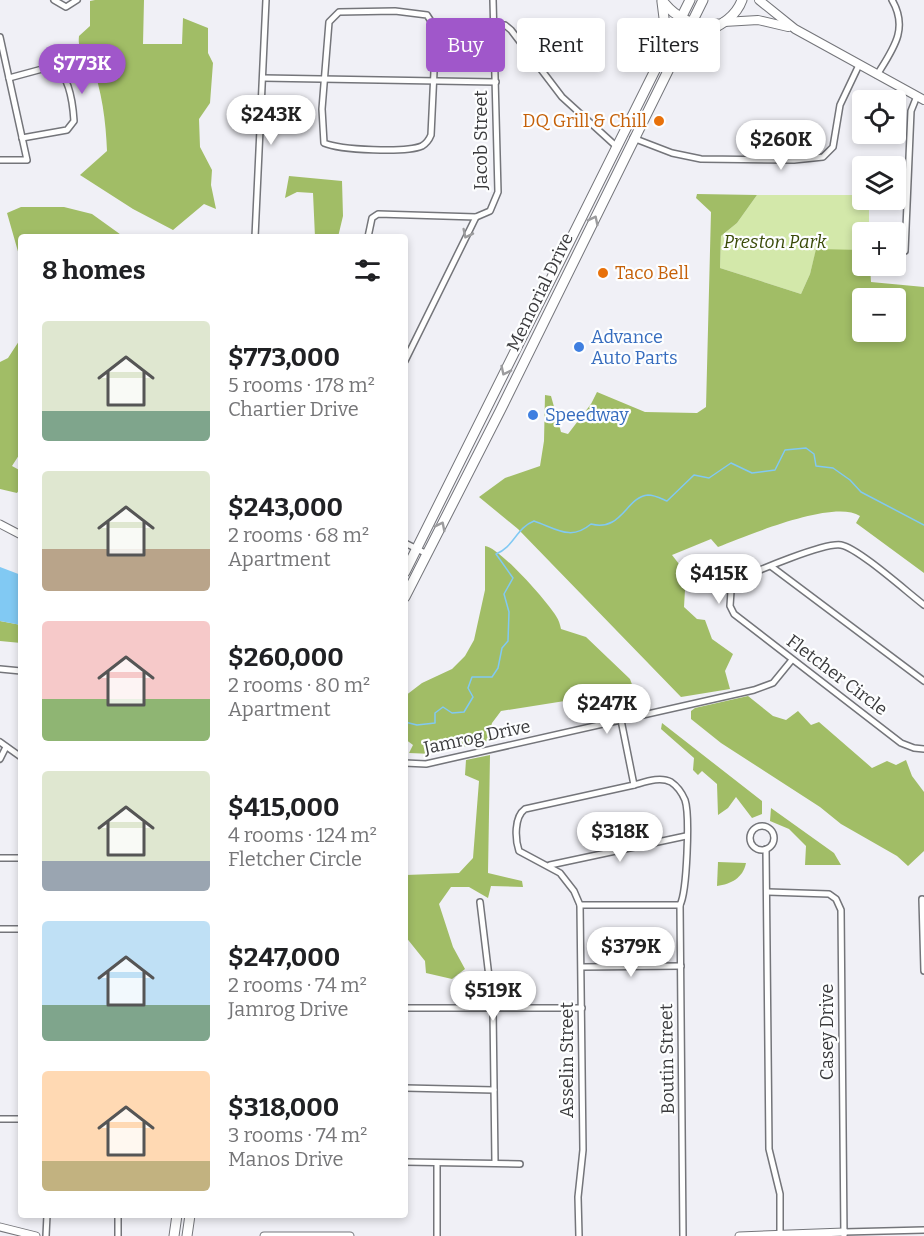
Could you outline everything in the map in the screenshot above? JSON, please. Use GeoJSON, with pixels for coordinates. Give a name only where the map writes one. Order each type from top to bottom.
{"type":"FeatureCollection","features":[{"type":"Feature","properties":{"kind":"main road"},"geometry":{"type":"LineString","coordinates":[[662,0],[682,17]]}},
{"type":"Feature","properties":{"kind":"main road"},"geometry":{"type":"LineString","coordinates":[[662,0],[664,18]]}},
{"type":"Feature","properties":{"kind":"main road","name":"Memorial Drive"},"geometry":{"type":"LineString","coordinates":[[682,17],[690,0]]}},
{"type":"Feature","properties":{"kind":"main road","name":"Memorial Drive"},"geometry":{"type":"LineString","coordinates":[[694,18],[703,0]]}},
{"type":"Feature","properties":{"kind":"main road"},"geometry":{"type":"LineString","coordinates":[[722,23],[735,14],[742,0]]}},
{"type":"Feature","properties":{"kind":"main road"},"geometry":{"type":"LineString","coordinates":[[759,0],[795,29],[920,98]]}},
{"type":"Feature","properties":{"kind":"main road"},"geometry":{"type":"LineString","coordinates":[[722,23],[758,21],[795,29]]}},
{"type":"Feature","properties":{"kind":"main road","name":"Memorial Drive"},"geometry":{"type":"LineString","coordinates":[[408,566],[654,72]]}},
{"type":"Feature","properties":{"kind":"main road","name":"Memorial Drive"},"geometry":{"type":"LineString","coordinates":[[408,591],[666,72]]}},
{"type":"Feature","properties":{"kind":"main road"},"geometry":{"type":"LineString","coordinates":[[554,272],[567,275]]}},
{"type":"Feature","properties":{"kind":"main road"},"geometry":{"type":"LineString","coordinates":[[174,1236],[177,1218]]}},
{"type":"Feature","properties":{"kind":"main road"},"geometry":{"type":"LineString","coordinates":[[187,1236],[190,1218]]}},
{"type":"Feature","properties":{"kind":"street"},"geometry":{"type":"LineString","coordinates":[[54,0],[66,7],[77,0]]}},
{"type":"Feature","properties":{"kind":"street"},"geometry":{"type":"LineString","coordinates":[[255,234],[266,0]]}},
{"type":"Feature","properties":{"kind":"street","name":"Jacob Street"},"geometry":{"type":"LineString","coordinates":[[493,0],[494,18]]}},
{"type":"Feature","properties":{"kind":"street"},"geometry":{"type":"LineString","coordinates":[[877,75],[894,46],[899,30],[901,20],[892,0]]}},
{"type":"Feature","properties":{"kind":"street"},"geometry":{"type":"LineString","coordinates":[[418,12],[432,20],[436,29],[434,80],[431,135],[427,143],[420,147],[340,148],[324,142],[322,132],[327,36],[334,14],[418,12]]}},
{"type":"Feature","properties":{"kind":"street"},"geometry":{"type":"LineString","coordinates":[[505,25],[562,97],[616,147]]}},
{"type":"Feature","properties":{"kind":"street"},"geometry":{"type":"LineString","coordinates":[[0,37],[27,160],[0,160]]}},
{"type":"Feature","properties":{"kind":"street"},"geometry":{"type":"LineString","coordinates":[[633,138],[672,153],[701,159],[794,160],[823,157],[833,147],[840,105],[859,64]]}},
{"type":"Feature","properties":{"kind":"street"},"geometry":{"type":"LineString","coordinates":[[9,78],[46,68],[56,68],[65,80],[73,108],[74,121],[67,130],[22,138]]}},
{"type":"Feature","properties":{"kind":"street","name":"Jacob Street"},"geometry":{"type":"LineString","coordinates":[[408,355],[476,217],[490,211],[498,192],[496,72]]}},
{"type":"Feature","properties":{"kind":"street"},"geometry":{"type":"LineString","coordinates":[[263,78],[496,82]]}},
{"type":"Feature","properties":{"kind":"street"},"geometry":{"type":"LineString","coordinates":[[906,223],[910,111],[920,98]]}},
{"type":"Feature","properties":{"kind":"street"},"geometry":{"type":"LineString","coordinates":[[369,234],[372,218],[378,214],[476,217]]}},
{"type":"Feature","properties":{"kind":"street"},"geometry":{"type":"LineString","coordinates":[[0,524],[18,533]]}},
{"type":"Feature","properties":{"kind":"street"},"geometry":{"type":"LineString","coordinates":[[408,544],[427,554]]}},
{"type":"Feature","properties":{"kind":"street","name":"Fletcher Circle"},"geometry":{"type":"LineString","coordinates":[[924,605],[853,550],[840,545],[828,546],[735,583],[731,589],[730,606],[740,620],[791,661],[901,743],[924,749]]}},
{"type":"Feature","properties":{"kind":"street"},"geometry":{"type":"LineString","coordinates":[[772,567],[924,681]]}},
{"type":"Feature","properties":{"kind":"street","name":"Jamrog Drive"},"geometry":{"type":"LineString","coordinates":[[408,763],[426,764],[765,687],[776,680],[791,661]]}},
{"type":"Feature","properties":{"kind":"street"},"geometry":{"type":"LineString","coordinates":[[0,669],[18,671]]}},
{"type":"Feature","properties":{"kind":"street"},"geometry":{"type":"LineString","coordinates":[[621,720],[634,785]]}},
{"type":"Feature","properties":{"kind":"street"},"geometry":{"type":"LineString","coordinates":[[0,742],[18,755]]}},
{"type":"Feature","properties":{"kind":"street"},"geometry":{"type":"LineString","coordinates":[[0,759],[6,747]]}},
{"type":"Feature","properties":{"kind":"street","name":"Boutin Street"},"geometry":{"type":"LineString","coordinates":[[634,785],[662,780],[676,786],[686,805],[686,889],[680,905],[683,1236]]}},
{"type":"Feature","properties":{"kind":"street","name":"Asselin Street"},"geometry":{"type":"LineString","coordinates":[[579,1236],[578,1197],[583,1150],[580,905],[568,881],[549,866],[527,858],[519,852],[517,825],[522,810],[634,785]]}},
{"type":"Feature","properties":{"kind":"street"},"geometry":{"type":"LineString","coordinates":[[766,849],[757,849],[750,843],[750,833],[756,827],[765,826],[772,832],[772,843],[766,849],[769,1149],[780,1194],[780,1235]]}},
{"type":"Feature","properties":{"kind":"street"},"geometry":{"type":"LineString","coordinates":[[549,866],[686,836]]}},
{"type":"Feature","properties":{"kind":"street"},"geometry":{"type":"LineString","coordinates":[[0,858],[18,858]]}},
{"type":"Feature","properties":{"kind":"street","name":"Casey Drive"},"geometry":{"type":"LineString","coordinates":[[768,892],[829,894],[836,899],[841,910],[844,1234]]}},
{"type":"Feature","properties":{"kind":"street"},"geometry":{"type":"LineString","coordinates":[[922,899],[924,971]]}},
{"type":"Feature","properties":{"kind":"street"},"geometry":{"type":"LineString","coordinates":[[480,902],[493,1010],[495,1162]]}},
{"type":"Feature","properties":{"kind":"street"},"geometry":{"type":"LineString","coordinates":[[580,905],[680,905]]}},
{"type":"Feature","properties":{"kind":"street"},"geometry":{"type":"LineString","coordinates":[[0,928],[18,929]]}},
{"type":"Feature","properties":{"kind":"street"},"geometry":{"type":"LineString","coordinates":[[582,967],[681,966]]}},
{"type":"Feature","properties":{"kind":"street"},"geometry":{"type":"LineString","coordinates":[[408,1008],[493,1010],[582,1008]]}},
{"type":"Feature","properties":{"kind":"street"},"geometry":{"type":"LineString","coordinates":[[408,1088],[494,1090]]}},
{"type":"Feature","properties":{"kind":"street"},"geometry":{"type":"LineString","coordinates":[[0,1119],[18,1119]]}},
{"type":"Feature","properties":{"kind":"street"},"geometry":{"type":"LineString","coordinates":[[408,1162],[520,1164]]}},
{"type":"Feature","properties":{"kind":"street"},"geometry":{"type":"LineString","coordinates":[[436,1236],[437,1163]]}},
{"type":"Feature","properties":{"kind":"street"},"geometry":{"type":"LineString","coordinates":[[46,1236],[47,1218]]}},
{"type":"Feature","properties":{"kind":"street"},"geometry":{"type":"LineString","coordinates":[[118,1218],[118,1236]]}},
{"type":"Feature","properties":{"kind":"street"},"geometry":{"type":"LineString","coordinates":[[0,1227],[36,1236]]}},
{"type":"Feature","properties":{"kind":"street"},"geometry":{"type":"LineString","coordinates":[[740,1236],[924,1230]]}},
{"type":"Feature","properties":{"kind":"street"},"geometry":{"type":"LineString","coordinates":[[264,1236],[350,1236]]}},
{"type":"Feature","properties":{"kind":"green space"},"geometry":{"type":"Polygon","coordinates":[[[144,0],[143,44],[182,44],[183,18],[208,28],[208,53],[213,63],[210,103],[199,119],[200,147],[212,170],[211,185],[216,209],[204,204],[173,230],[133,209],[80,175],[107,151],[101,95],[89,59],[79,46],[79,36],[90,26],[90,1],[144,0]]]}},
{"type":"Feature","properties":{"kind":"green space"},"geometry":{"type":"Polygon","coordinates":[[[289,176],[342,181],[343,216],[339,234],[315,234],[313,193],[297,192],[285,198],[289,176]]]}},
{"type":"Feature","properties":{"kind":"green space"},"geometry":{"type":"Polygon","coordinates":[[[697,194],[757,195],[737,223],[721,236],[720,268],[801,294],[810,274],[816,249],[852,250],[852,276],[871,276],[871,282],[924,287],[924,573],[856,523],[860,516],[847,512],[811,515],[718,547],[711,539],[672,555],[686,573],[684,607],[697,619],[705,620],[712,639],[733,654],[725,671],[730,689],[681,697],[518,529],[479,497],[505,478],[540,466],[544,441],[545,395],[551,396],[561,432],[568,434],[591,404],[597,392],[645,412],[697,413],[706,407],[711,212],[696,198],[697,194]]]}},
{"type":"Feature","properties":{"kind":"green space","name":"Preston Park"},"geometry":{"type":"Polygon","coordinates":[[[757,195],[852,195],[852,210],[869,210],[869,222],[852,222],[852,250],[816,250],[810,274],[801,294],[720,268],[721,236],[737,223],[757,195]]]}},
{"type":"Feature","properties":{"kind":"green space"},"geometry":{"type":"Polygon","coordinates":[[[21,207],[64,207],[92,214],[120,234],[18,234],[18,252],[7,213],[21,207]]]}},
{"type":"Feature","properties":{"kind":"green space"},"geometry":{"type":"Polygon","coordinates":[[[18,343],[18,457],[12,466],[18,469],[17,493],[0,489],[0,362],[8,358],[18,343]]]}},
{"type":"Feature","properties":{"kind":"green space"},"geometry":{"type":"Polygon","coordinates":[[[485,546],[501,555],[533,588],[551,609],[561,629],[586,637],[630,679],[634,690],[501,711],[492,723],[487,741],[433,754],[409,753],[413,745],[408,741],[408,694],[422,683],[452,669],[465,656],[474,640],[485,590],[485,546]]]}},
{"type":"Feature","properties":{"kind":"green space"},"geometry":{"type":"Polygon","coordinates":[[[0,621],[18,624],[18,643],[0,641],[0,621]]]}},
{"type":"Feature","properties":{"kind":"green space"},"geometry":{"type":"Polygon","coordinates":[[[748,696],[773,716],[786,720],[798,711],[811,725],[819,722],[872,768],[887,761],[896,765],[906,760],[912,776],[924,792],[924,851],[908,866],[897,856],[841,824],[820,807],[721,743],[691,719],[691,711],[695,708],[748,696]]]}},
{"type":"Feature","properties":{"kind":"green space"},"geometry":{"type":"Polygon","coordinates":[[[662,723],[762,801],[762,814],[752,818],[736,797],[728,808],[718,815],[717,784],[702,771],[698,775],[693,770],[694,758],[661,729],[662,723]]]}},
{"type":"Feature","properties":{"kind":"green space"},"geometry":{"type":"Polygon","coordinates":[[[490,755],[488,873],[522,881],[523,887],[491,886],[488,898],[469,887],[451,887],[439,904],[453,947],[465,969],[452,979],[426,973],[425,961],[408,940],[408,875],[459,873],[473,858],[479,781],[465,775],[466,760],[490,755]]]}},
{"type":"Feature","properties":{"kind":"green space"},"geometry":{"type":"Polygon","coordinates":[[[771,808],[834,853],[841,865],[805,865],[806,846],[789,829],[770,821],[771,808]]]}},
{"type":"Feature","properties":{"kind":"green space"},"geometry":{"type":"Polygon","coordinates":[[[718,862],[746,863],[742,873],[736,879],[717,886],[718,862]]]}},
{"type":"Feature","properties":{"kind":"water"},"geometry":{"type":"Polygon","coordinates":[[[0,567],[18,574],[18,624],[0,621],[0,567]]]}},
{"type":"Feature","properties":{"kind":"waterway"},"geometry":{"type":"LineString","coordinates":[[408,723],[417,725],[435,723],[435,713],[443,707],[452,713],[464,712],[473,697],[468,688],[472,677],[492,677],[498,668],[502,648],[508,641],[509,612],[504,594],[513,578],[496,554],[507,547],[523,528],[534,521],[564,532],[577,532],[591,524],[610,523],[641,497],[651,495],[667,501],[694,475],[709,478],[731,463],[752,473],[775,470],[785,450],[806,448],[814,454],[816,466],[833,468],[850,480],[861,492],[924,525]]}},
{"type":"Feature","properties":{"kind":"place","name":"DQ Grill & Chill"},"geometry":{"type":"Point","coordinates":[659,121]}},
{"type":"Feature","properties":{"kind":"place","name":"Taco Bell"},"geometry":{"type":"Point","coordinates":[603,273]}},
{"type":"Feature","properties":{"kind":"place","name":"Advance Auto Parts"},"geometry":{"type":"Point","coordinates":[579,347]}},
{"type":"Feature","properties":{"kind":"place","name":"Speedway"},"geometry":{"type":"Point","coordinates":[533,415]}}]}
